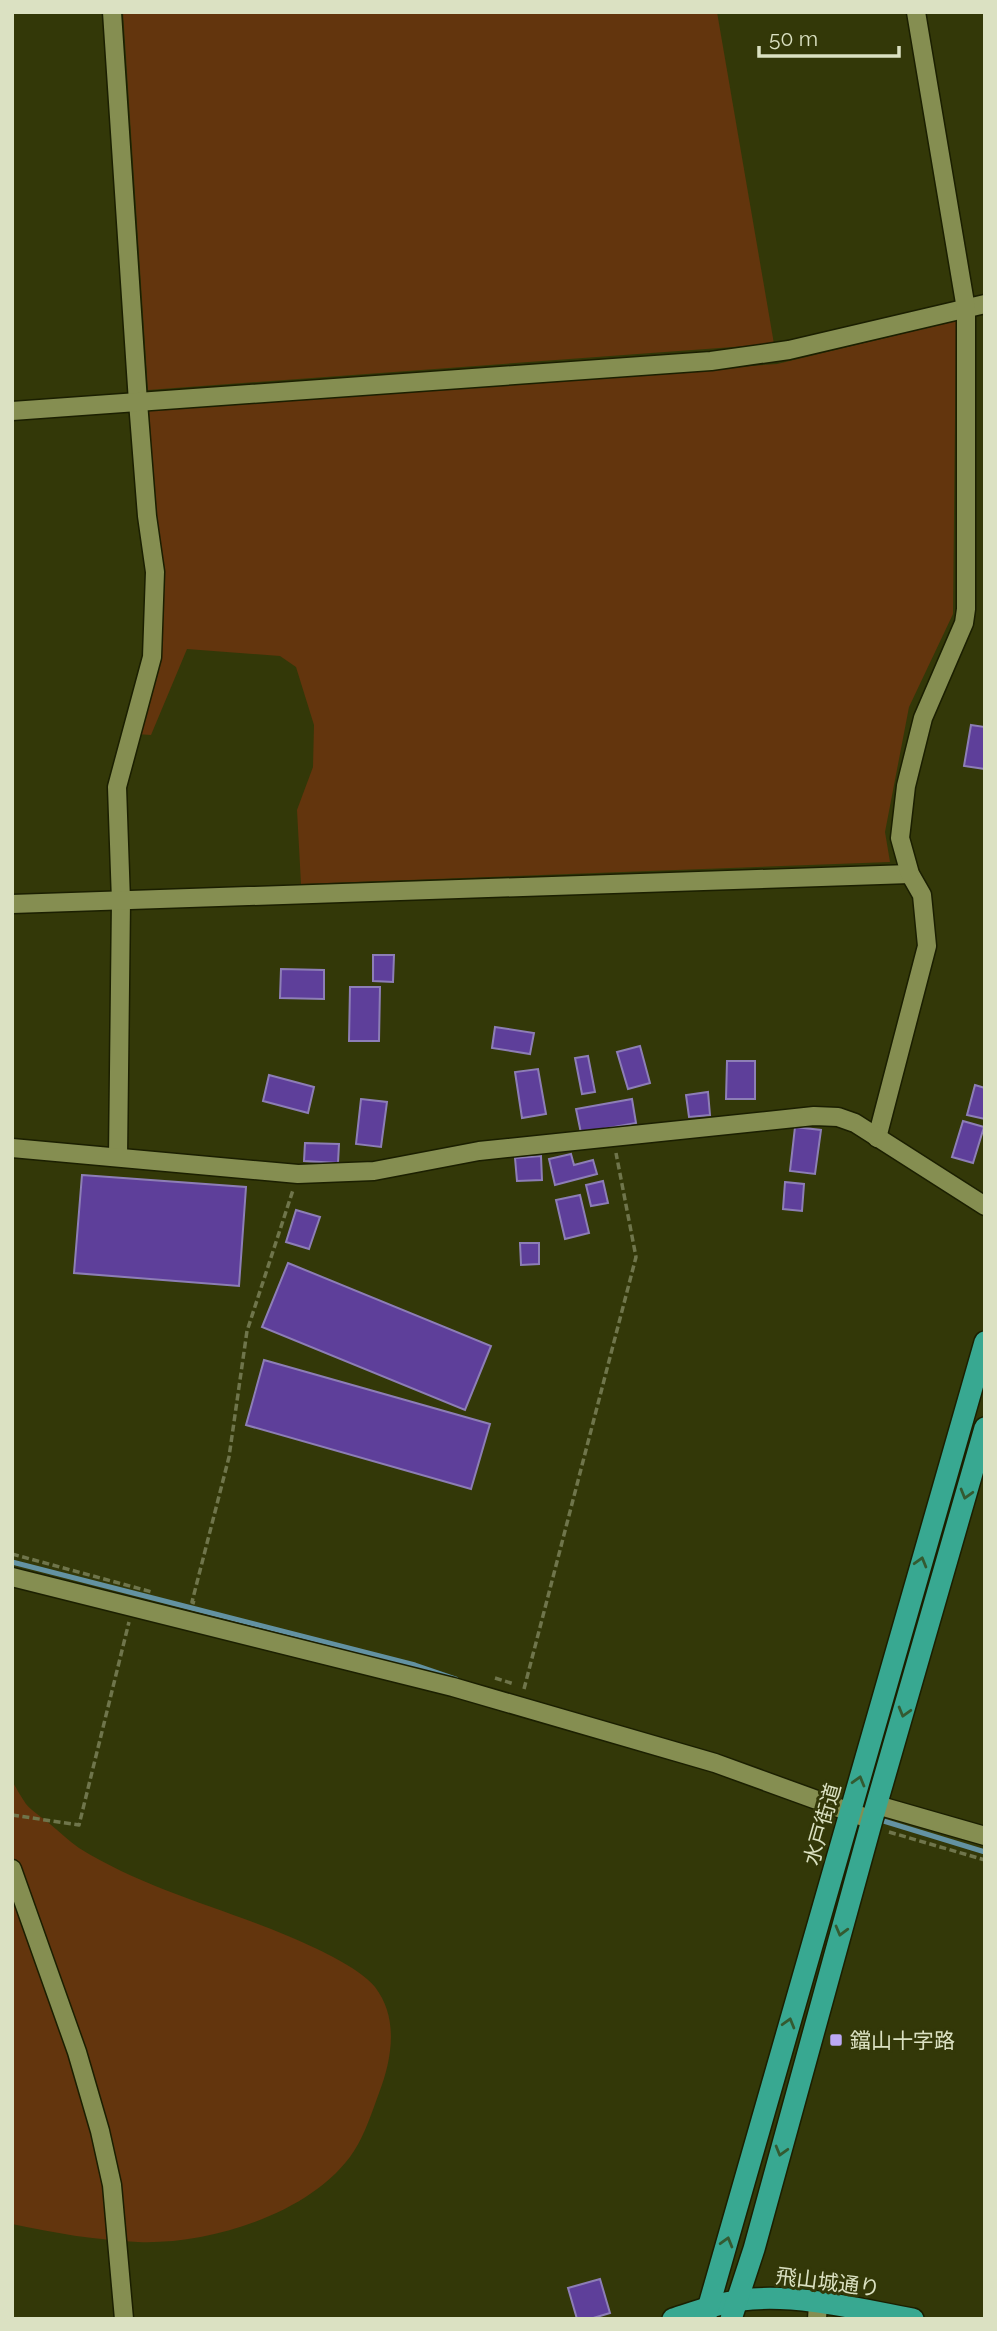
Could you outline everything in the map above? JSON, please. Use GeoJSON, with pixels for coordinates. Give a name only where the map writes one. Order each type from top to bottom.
{"type":"FeatureCollection","features":[{"type":"Feature","properties":{"kind":"highway","name":"水戸街道"},"geometry":{"type":"LineString","coordinates":[[707,2313],[985,1342]]}},
{"type":"Feature","properties":{"kind":"highway"},"geometry":{"type":"LineString","coordinates":[[734,2311],[985,1428]]}},
{"type":"Feature","properties":{"kind":"highway","name":"飛山城通り"},"geometry":{"type":"LineString","coordinates":[[673,2319],[734,2311],[771,2299],[818,2311],[913,2319]]}},
{"type":"Feature","properties":{"kind":"street"},"geometry":{"type":"LineString","coordinates":[[112,12],[138,402],[155,572],[152,657],[117,787],[121,901],[118,1157]]}},
{"type":"Feature","properties":{"kind":"street"},"geometry":{"type":"LineString","coordinates":[[877,1138],[927,946],[922,895],[910,874],[900,838],[906,786],[923,718],[964,623],[966,609],[966,309],[916,12]]}},
{"type":"Feature","properties":{"kind":"street"},"geometry":{"type":"LineString","coordinates":[[12,411],[711,361],[789,350],[985,304]]}},
{"type":"Feature","properties":{"kind":"street"},"geometry":{"type":"LineString","coordinates":[[12,904],[910,874]]}},
{"type":"Feature","properties":{"kind":"street"},"geometry":{"type":"LineString","coordinates":[[12,1148],[298,1174],[374,1171],[479,1151],[814,1116],[838,1117],[855,1123],[985,1206]]}},
{"type":"Feature","properties":{"kind":"street"},"geometry":{"type":"LineString","coordinates":[[12,1577],[453,1687],[715,1763],[850,1812],[985,1836]]}},
{"type":"Feature","properties":{"kind":"street"},"geometry":{"type":"LineString","coordinates":[[12,1869],[77,2052],[100,2131],[112,2185],[124,2319]]}},
{"type":"Feature","properties":{"kind":"path"},"geometry":{"type":"LineString","coordinates":[[520,1707],[636,1257],[614,1137]]}},
{"type":"Feature","properties":{"kind":"path"},"geometry":{"type":"LineString","coordinates":[[205,1605],[192,1602],[229,1457],[247,1331],[298,1174]]}},
{"type":"Feature","properties":{"kind":"path"},"geometry":{"type":"LineString","coordinates":[[12,1554],[154,1592]]}},
{"type":"Feature","properties":{"kind":"path"},"geometry":{"type":"LineString","coordinates":[[12,1815],[79,1825],[133,1607]]}},
{"type":"Feature","properties":{"kind":"path"},"geometry":{"type":"LineString","coordinates":[[492,1678],[524,1688]]}},
{"type":"Feature","properties":{"kind":"path"},"geometry":{"type":"LineString","coordinates":[[873,1817],[985,1860]]}},
{"type":"Feature","properties":{"kind":"shaded area"},"geometry":{"type":"Polygon","coordinates":[[[123,12],[717,12],[774,344],[148,390],[123,12]]]}},
{"type":"Feature","properties":{"kind":"shaded area"},"geometry":{"type":"Polygon","coordinates":[[[956,321],[953,614],[909,707],[885,832],[890,862],[301,884],[297,810],[313,767],[314,725],[296,667],[280,656],[187,649],[151,735],[137,734],[156,663],[165,569],[156,528],[149,410],[777,364],[956,321]]]}},
{"type":"Feature","properties":{"kind":"shaded area"},"geometry":{"type":"Polygon","coordinates":[[[12,1781],[32,1810],[79,1848],[155,1886],[309,1945],[358,1972],[375,1987],[383,1999],[390,2025],[390,2053],[384,2080],[354,2151],[336,2173],[313,2192],[258,2221],[196,2238],[138,2242],[106,2240],[12,2224],[12,1781]]]}},
{"type":"Feature","properties":{"kind":"building"},"geometry":{"type":"Polygon","coordinates":[[[971,725],[985,727],[985,769],[964,766],[971,725]]]}},
{"type":"Feature","properties":{"kind":"building"},"geometry":{"type":"Polygon","coordinates":[[[373,955],[394,955],[393,982],[373,981],[373,955]]]}},
{"type":"Feature","properties":{"kind":"building"},"geometry":{"type":"Polygon","coordinates":[[[281,969],[324,970],[324,999],[280,998],[281,969]]]}},
{"type":"Feature","properties":{"kind":"building"},"geometry":{"type":"Polygon","coordinates":[[[350,987],[380,987],[379,1041],[349,1041],[350,987]]]}},
{"type":"Feature","properties":{"kind":"building"},"geometry":{"type":"Polygon","coordinates":[[[495,1027],[534,1033],[530,1054],[492,1048],[495,1027]]]}},
{"type":"Feature","properties":{"kind":"building"},"geometry":{"type":"Polygon","coordinates":[[[640,1046],[650,1083],[628,1089],[617,1052],[640,1046]]]}},
{"type":"Feature","properties":{"kind":"building"},"geometry":{"type":"Polygon","coordinates":[[[588,1056],[595,1092],[582,1094],[575,1058],[588,1056]]]}},
{"type":"Feature","properties":{"kind":"building"},"geometry":{"type":"Polygon","coordinates":[[[727,1061],[755,1061],[755,1099],[726,1099],[727,1061]]]}},
{"type":"Feature","properties":{"kind":"building"},"geometry":{"type":"Polygon","coordinates":[[[538,1069],[546,1114],[522,1118],[515,1072],[538,1069]]]}},
{"type":"Feature","properties":{"kind":"building"},"geometry":{"type":"Polygon","coordinates":[[[269,1075],[314,1087],[308,1113],[263,1101],[269,1075]]]}},
{"type":"Feature","properties":{"kind":"building"},"geometry":{"type":"Polygon","coordinates":[[[975,1085],[985,1088],[985,1119],[967,1115],[975,1085]]]}},
{"type":"Feature","properties":{"kind":"building"},"geometry":{"type":"Polygon","coordinates":[[[708,1092],[710,1115],[689,1117],[686,1095],[708,1092]]]}},
{"type":"Feature","properties":{"kind":"building"},"geometry":{"type":"Polygon","coordinates":[[[361,1099],[387,1102],[381,1147],[356,1144],[361,1099]]]}},
{"type":"Feature","properties":{"kind":"building"},"geometry":{"type":"Polygon","coordinates":[[[632,1099],[636,1123],[581,1133],[576,1109],[632,1099]]]}},
{"type":"Feature","properties":{"kind":"building"},"geometry":{"type":"Polygon","coordinates":[[[963,1121],[984,1127],[973,1163],[952,1157],[963,1121]]]}},
{"type":"Feature","properties":{"kind":"building"},"geometry":{"type":"Polygon","coordinates":[[[795,1127],[821,1130],[815,1174],[790,1171],[795,1127]]]}},
{"type":"Feature","properties":{"kind":"building"},"geometry":{"type":"Polygon","coordinates":[[[305,1143],[339,1144],[338,1163],[304,1161],[305,1143]]]}},
{"type":"Feature","properties":{"kind":"building"},"geometry":{"type":"Polygon","coordinates":[[[571,1154],[574,1165],[593,1160],[597,1174],[555,1185],[549,1159],[571,1154]]]}},
{"type":"Feature","properties":{"kind":"building"},"geometry":{"type":"Polygon","coordinates":[[[541,1156],[542,1180],[517,1181],[515,1158],[541,1156]]]}},
{"type":"Feature","properties":{"kind":"building"},"geometry":{"type":"Polygon","coordinates":[[[82,1175],[246,1187],[239,1286],[74,1273],[82,1175]]]}},
{"type":"Feature","properties":{"kind":"building"},"geometry":{"type":"Polygon","coordinates":[[[603,1181],[608,1203],[591,1206],[586,1185],[603,1181]]]}},
{"type":"Feature","properties":{"kind":"building"},"geometry":{"type":"Polygon","coordinates":[[[785,1182],[804,1184],[802,1211],[783,1209],[785,1182]]]}},
{"type":"Feature","properties":{"kind":"building"},"geometry":{"type":"Polygon","coordinates":[[[580,1195],[589,1233],[565,1239],[556,1200],[580,1195]]]}},
{"type":"Feature","properties":{"kind":"building"},"geometry":{"type":"Polygon","coordinates":[[[296,1210],[320,1217],[309,1249],[286,1242],[296,1210]]]}},
{"type":"Feature","properties":{"kind":"building"},"geometry":{"type":"Polygon","coordinates":[[[520,1243],[539,1243],[539,1264],[521,1265],[520,1243]]]}},
{"type":"Feature","properties":{"kind":"building"},"geometry":{"type":"Polygon","coordinates":[[[288,1263],[491,1346],[465,1410],[262,1327],[288,1263]]]}},
{"type":"Feature","properties":{"kind":"building"},"geometry":{"type":"Polygon","coordinates":[[[264,1360],[490,1424],[471,1489],[246,1425],[264,1360]]]}},
{"type":"Feature","properties":{"kind":"building"},"geometry":{"type":"Polygon","coordinates":[[[600,2279],[610,2313],[590,2319],[577,2319],[568,2288],[600,2279]]]}},
{"type":"Feature","properties":{"kind":"waterway"},"geometry":{"type":"LineString","coordinates":[[12,1562],[415,1665],[456,1679]]}},
{"type":"Feature","properties":{"kind":"waterway"},"geometry":{"type":"LineString","coordinates":[[877,1819],[985,1852]]}},
{"type":"Feature","properties":{"kind":"place","name":"鐺山十字路"},"geometry":{"type":"Point","coordinates":[836,2040]}}]}
